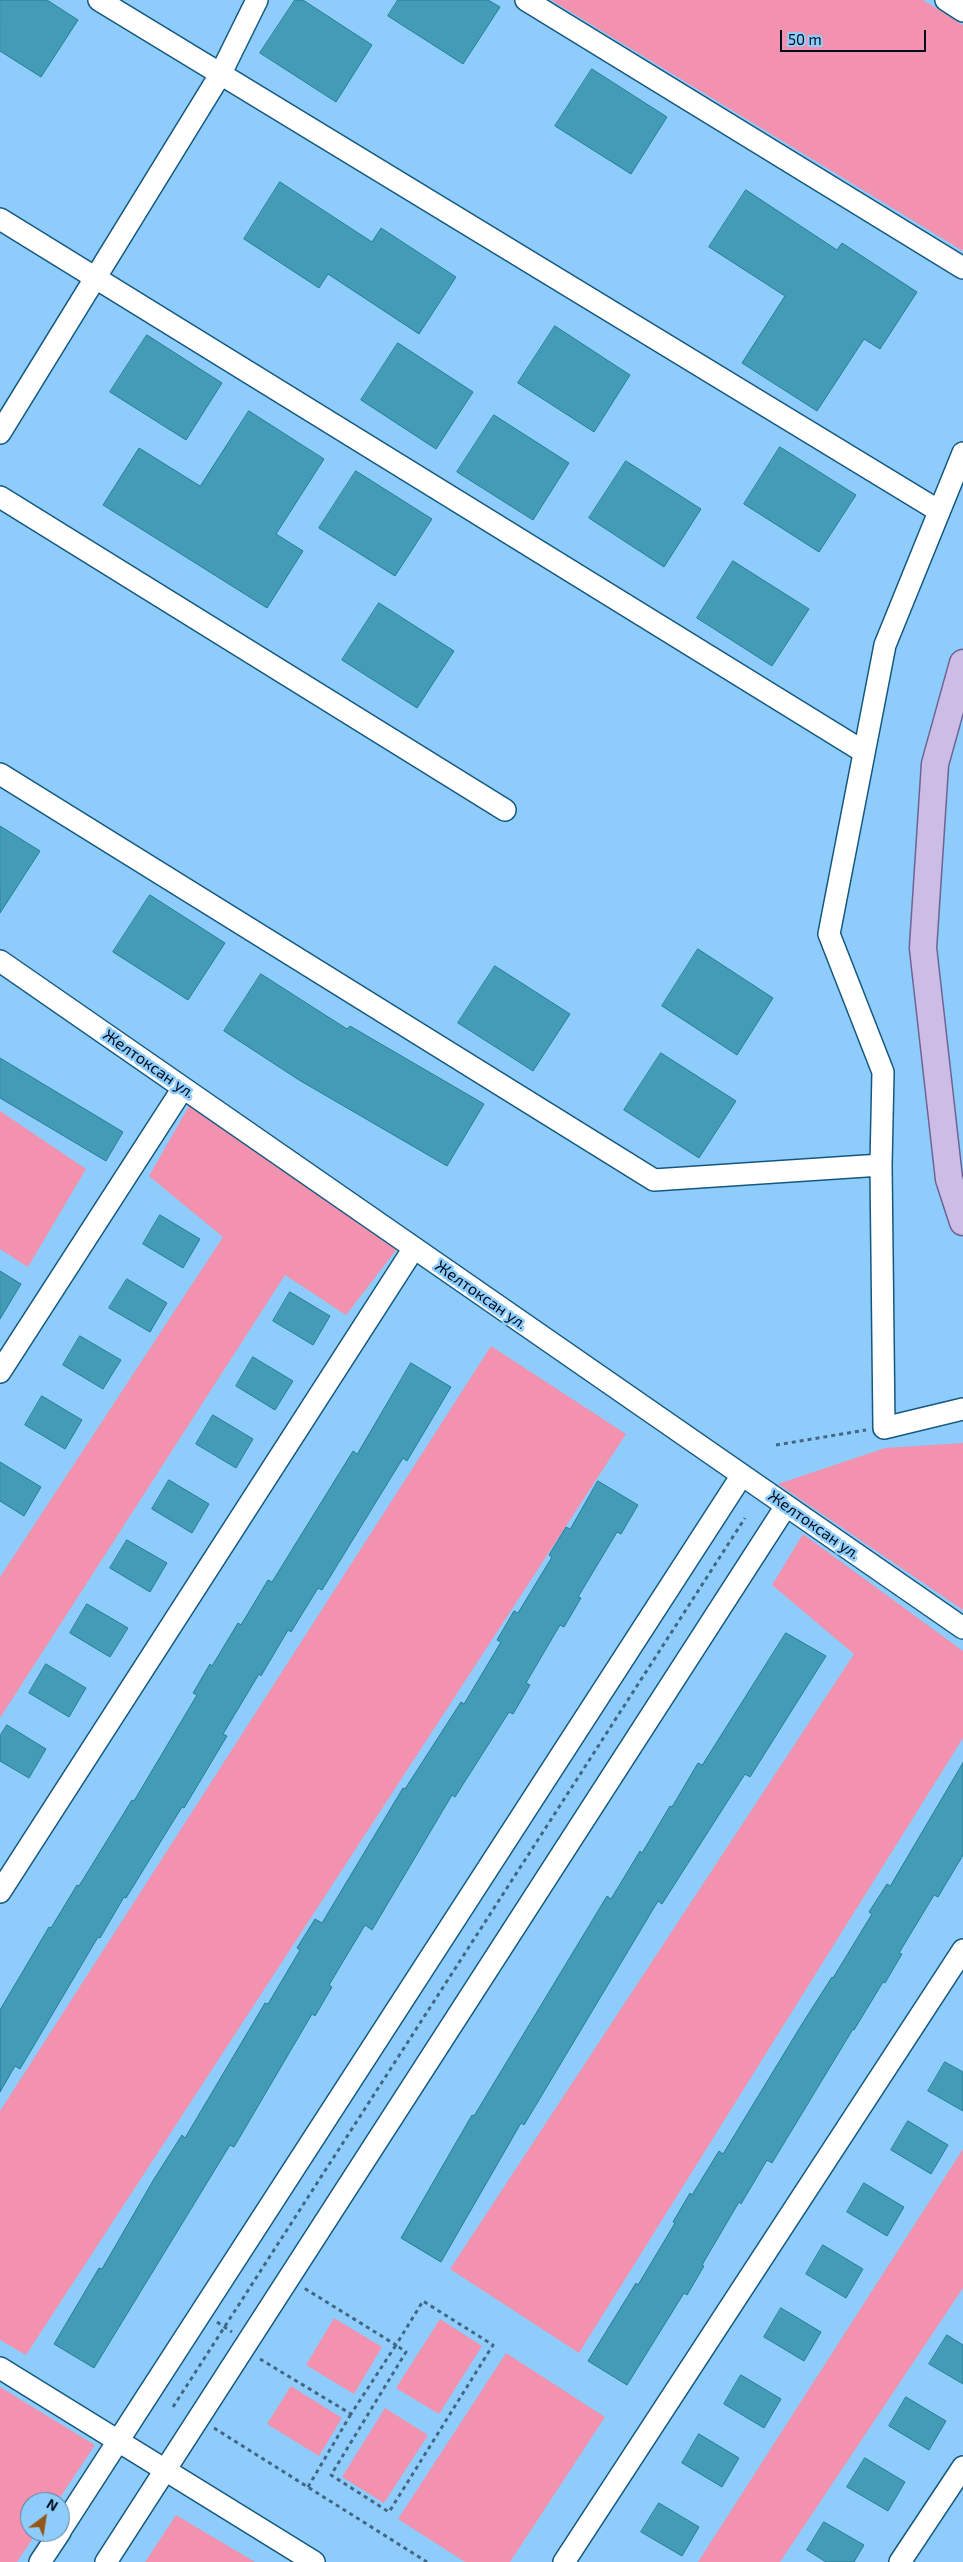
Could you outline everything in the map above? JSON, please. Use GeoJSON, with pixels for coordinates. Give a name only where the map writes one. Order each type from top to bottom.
{"type":"FeatureCollection","features":[{"type":"Feature","properties":{"kind":"main road"},"geometry":{"type":"LineString","coordinates":[[963,663],[935,764],[923,948],[949,1179],[963,1222]]}},
{"type":"Feature","properties":{"kind":"street"},"geometry":{"type":"LineString","coordinates":[[99,0],[939,511]]}},
{"type":"Feature","properties":{"kind":"street"},"geometry":{"type":"LineString","coordinates":[[0,433],[220,75],[257,0]]}},
{"type":"Feature","properties":{"kind":"street"},"geometry":{"type":"LineString","coordinates":[[526,0],[963,268]]}},
{"type":"Feature","properties":{"kind":"street"},"geometry":{"type":"LineString","coordinates":[[946,0],[963,11]]}},
{"type":"Feature","properties":{"kind":"street"},"geometry":{"type":"LineString","coordinates":[[0,219],[864,752]]}},
{"type":"Feature","properties":{"kind":"street"},"geometry":{"type":"LineString","coordinates":[[963,453],[885,645],[829,934],[883,1072],[881,1165],[884,1428],[963,1409]]}},
{"type":"Feature","properties":{"kind":"street"},"geometry":{"type":"LineString","coordinates":[[0,498],[505,810]]}},
{"type":"Feature","properties":{"kind":"street"},"geometry":{"type":"LineString","coordinates":[[0,774],[654,1180],[881,1165]]}},
{"type":"Feature","properties":{"kind":"street","name":"Желтоксан ул."},"geometry":{"type":"LineString","coordinates":[[0,961],[963,1628]]}},
{"type":"Feature","properties":{"kind":"street"},"geometry":{"type":"LineString","coordinates":[[0,1370],[183,1088]]}},
{"type":"Feature","properties":{"kind":"street"},"geometry":{"type":"LineString","coordinates":[[0,1892],[414,1248]]}},
{"type":"Feature","properties":{"kind":"street"},"geometry":{"type":"LineString","coordinates":[[70,2516],[742,1475]]}},
{"type":"Feature","properties":{"kind":"street"},"geometry":{"type":"LineString","coordinates":[[106,2562],[786,1506]]}},
{"type":"Feature","properties":{"kind":"street"},"geometry":{"type":"LineString","coordinates":[[564,2562],[963,1950]]}},
{"type":"Feature","properties":{"kind":"street"},"geometry":{"type":"LineString","coordinates":[[0,2368],[314,2562]]}},
{"type":"Feature","properties":{"kind":"street"},"geometry":{"type":"LineString","coordinates":[[900,2562],[963,2468]]}},
{"type":"Feature","properties":{"kind":"street"},"geometry":{"type":"LineString","coordinates":[[40,2562],[53,2542]]}},
{"type":"Feature","properties":{"kind":"path"},"geometry":{"type":"LineString","coordinates":[[776,1445],[884,1428]]}},
{"type":"Feature","properties":{"kind":"path"},"geometry":{"type":"LineString","coordinates":[[172,2407],[745,1518]]}},
{"type":"Feature","properties":{"kind":"path"},"geometry":{"type":"LineString","coordinates":[[669,1587],[715,1617]]}},
{"type":"Feature","properties":{"kind":"path"},"geometry":{"type":"LineString","coordinates":[[576,1733],[621,1762]]}},
{"type":"Feature","properties":{"kind":"path"},"geometry":{"type":"LineString","coordinates":[[480,1881],[526,1911]]}},
{"type":"Feature","properties":{"kind":"path"},"geometry":{"type":"LineString","coordinates":[[390,2020],[436,2050]]}},
{"type":"Feature","properties":{"kind":"path"},"geometry":{"type":"LineString","coordinates":[[297,2165],[342,2195]]}},
{"type":"Feature","properties":{"kind":"path"},"geometry":{"type":"LineString","coordinates":[[288,2279],[396,2344],[406,2352],[331,2475],[389,2512],[493,2345],[423,2301],[396,2344],[352,2414],[308,2487]]}},
{"type":"Feature","properties":{"kind":"path"},"geometry":{"type":"LineString","coordinates":[[201,2312],[224,2327],[245,2346],[352,2414]]}},
{"type":"Feature","properties":{"kind":"path"},"geometry":{"type":"LineString","coordinates":[[199,2418],[427,2562]]}},
{"type":"Feature","properties":{"kind":"shaded area"},"geometry":{"type":"Polygon","coordinates":[[[551,0],[923,0],[963,25],[963,251],[551,0]]]}},
{"type":"Feature","properties":{"kind":"shaded area"},"geometry":{"type":"Polygon","coordinates":[[[189,1106],[397,1249],[346,1315],[285,1275],[0,1718],[0,1577],[223,1237],[149,1176],[189,1106]]]}},
{"type":"Feature","properties":{"kind":"shaded area"},"geometry":{"type":"Polygon","coordinates":[[[0,1111],[86,1169],[28,1267],[0,1249],[0,1111]]]}},
{"type":"Feature","properties":{"kind":"shaded area"},"geometry":{"type":"Polygon","coordinates":[[[491,1346],[626,1434],[26,2355],[0,2340],[0,2111],[491,1346]]]}},
{"type":"Feature","properties":{"kind":"shaded area"},"geometry":{"type":"Polygon","coordinates":[[[963,1443],[963,1610],[778,1484],[885,1448],[963,1443]]]}},
{"type":"Feature","properties":{"kind":"shaded area"},"geometry":{"type":"Polygon","coordinates":[[[803,1534],[963,1651],[963,1738],[579,2353],[450,2269],[854,1654],[772,1585],[803,1534]]]}},
{"type":"Feature","properties":{"kind":"shaded area"},"geometry":{"type":"Polygon","coordinates":[[[963,2149],[963,2288],[780,2562],[698,2562],[963,2149]]]}},
{"type":"Feature","properties":{"kind":"shaded area"},"geometry":{"type":"Polygon","coordinates":[[[334,2318],[382,2347],[354,2394],[306,2365],[334,2318]]]}},
{"type":"Feature","properties":{"kind":"shaded area"},"geometry":{"type":"Polygon","coordinates":[[[440,2319],[482,2346],[439,2414],[396,2388],[440,2319]]]}},
{"type":"Feature","properties":{"kind":"shaded area"},"geometry":{"type":"Polygon","coordinates":[[[506,2353],[605,2417],[510,2562],[465,2562],[398,2519],[506,2353]]]}},
{"type":"Feature","properties":{"kind":"shaded area"},"geometry":{"type":"Polygon","coordinates":[[[291,2386],[342,2418],[319,2456],[267,2424],[291,2386]]]}},
{"type":"Feature","properties":{"kind":"shaded area"},"geometry":{"type":"Polygon","coordinates":[[[0,2387],[95,2445],[64,2492],[20,2492],[20,2542],[30,2542],[17,2562],[0,2562],[0,2387]]]}},
{"type":"Feature","properties":{"kind":"shaded area"},"geometry":{"type":"Polygon","coordinates":[[[385,2408],[428,2435],[384,2503],[342,2477],[385,2408]]]}},
{"type":"Feature","properties":{"kind":"shaded area"},"geometry":{"type":"Polygon","coordinates":[[[176,2515],[255,2562],[145,2562],[176,2515]]]}},
{"type":"Feature","properties":{"kind":"building"},"geometry":{"type":"Polygon","coordinates":[[[0,0],[47,0],[78,20],[41,77],[0,51],[0,0]]]}},
{"type":"Feature","properties":{"kind":"building"},"geometry":{"type":"Polygon","coordinates":[[[295,0],[303,0],[372,45],[336,102],[260,53],[295,0]]]}},
{"type":"Feature","properties":{"kind":"building"},"geometry":{"type":"Polygon","coordinates":[[[398,0],[488,0],[500,7],[463,64],[388,16],[398,0]]]}},
{"type":"Feature","properties":{"kind":"building"},"geometry":{"type":"Polygon","coordinates":[[[592,69],[667,117],[631,174],[555,126],[592,69]]]}},
{"type":"Feature","properties":{"kind":"building"},"geometry":{"type":"Polygon","coordinates":[[[280,182],[372,242],[381,228],[456,277],[419,334],[328,274],[319,288],[244,239],[280,182]]]}},
{"type":"Feature","properties":{"kind":"building"},"geometry":{"type":"Polygon","coordinates":[[[746,190],[837,250],[842,243],[917,292],[880,349],[864,339],[817,411],[742,363],[785,296],[709,247],[746,190]]]}},
{"type":"Feature","properties":{"kind":"building"},"geometry":{"type":"Polygon","coordinates":[[[555,326],[630,375],[594,432],[518,383],[555,326]]]}},
{"type":"Feature","properties":{"kind":"building"},"geometry":{"type":"Polygon","coordinates":[[[147,335],[222,383],[186,440],[110,392],[147,335]]]}},
{"type":"Feature","properties":{"kind":"building"},"geometry":{"type":"Polygon","coordinates":[[[398,343],[473,392],[436,449],[361,400],[398,343]]]}},
{"type":"Feature","properties":{"kind":"building"},"geometry":{"type":"Polygon","coordinates":[[[249,411],[324,459],[276,534],[303,551],[267,608],[103,505],[139,448],[200,486],[249,411]]]}},
{"type":"Feature","properties":{"kind":"building"},"geometry":{"type":"Polygon","coordinates":[[[494,415],[569,463],[533,520],[457,472],[494,415]]]}},
{"type":"Feature","properties":{"kind":"building"},"geometry":{"type":"Polygon","coordinates":[[[780,447],[856,495],[819,552],[744,504],[780,447]]]}},
{"type":"Feature","properties":{"kind":"building"},"geometry":{"type":"Polygon","coordinates":[[[626,461],[701,509],[664,567],[589,518],[626,461]]]}},
{"type":"Feature","properties":{"kind":"building"},"geometry":{"type":"Polygon","coordinates":[[[356,471],[432,519],[395,576],[319,528],[356,471]]]}},
{"type":"Feature","properties":{"kind":"building"},"geometry":{"type":"Polygon","coordinates":[[[733,561],[809,609],[772,666],[697,618],[733,561]]]}},
{"type":"Feature","properties":{"kind":"building"},"geometry":{"type":"Polygon","coordinates":[[[379,603],[454,651],[417,708],[342,660],[379,603]]]}},
{"type":"Feature","properties":{"kind":"building"},"geometry":{"type":"Polygon","coordinates":[[[0,826],[40,851],[0,913],[0,826]]]}},
{"type":"Feature","properties":{"kind":"building"},"geometry":{"type":"Polygon","coordinates":[[[150,895],[225,943],[188,1000],[113,952],[150,895]]]}},
{"type":"Feature","properties":{"kind":"building"},"geometry":{"type":"Polygon","coordinates":[[[698,949],[773,998],[737,1055],[662,1006],[698,949]]]}},
{"type":"Feature","properties":{"kind":"building"},"geometry":{"type":"Polygon","coordinates":[[[495,966],[570,1014],[533,1071],[458,1023],[495,966]]]}},
{"type":"Feature","properties":{"kind":"building"},"geometry":{"type":"Polygon","coordinates":[[[261,974],[347,1029],[350,1026],[484,1104],[447,1166],[299,1080],[224,1031],[261,974]]]}},
{"type":"Feature","properties":{"kind":"building"},"geometry":{"type":"Polygon","coordinates":[[[661,1053],[736,1101],[699,1158],[624,1110],[661,1053]]]}},
{"type":"Feature","properties":{"kind":"building"},"geometry":{"type":"Polygon","coordinates":[[[0,1058],[123,1132],[106,1161],[0,1098],[0,1058]]]}},
{"type":"Feature","properties":{"kind":"building"},"geometry":{"type":"Polygon","coordinates":[[[160,1215],[200,1239],[183,1268],[143,1244],[160,1215]]]}},
{"type":"Feature","properties":{"kind":"building"},"geometry":{"type":"Polygon","coordinates":[[[0,1271],[21,1284],[0,1319],[0,1271]]]}},
{"type":"Feature","properties":{"kind":"building"},"geometry":{"type":"Polygon","coordinates":[[[127,1279],[167,1303],[150,1332],[109,1308],[127,1279]]]}},
{"type":"Feature","properties":{"kind":"building"},"geometry":{"type":"Polygon","coordinates":[[[290,1292],[330,1316],[313,1345],[273,1321],[290,1292]]]}},
{"type":"Feature","properties":{"kind":"building"},"geometry":{"type":"Polygon","coordinates":[[[80,1336],[121,1360],[103,1389],[63,1365],[80,1336]]]}},
{"type":"Feature","properties":{"kind":"building"},"geometry":{"type":"Polygon","coordinates":[[[253,1357],[293,1381],[275,1410],[236,1386],[253,1357]]]}},
{"type":"Feature","properties":{"kind":"building"},"geometry":{"type":"Polygon","coordinates":[[[411,1363],[451,1387],[407,1461],[403,1458],[322,1590],[318,1588],[291,1632],[288,1630],[261,1676],[259,1674],[223,1734],[227,1736],[184,1808],[182,1807],[100,1938],[98,1937],[20,2069],[15,2066],[0,2092],[0,2010],[49,1927],[51,1928],[77,1885],[79,1886],[132,1800],[134,1801],[197,1695],[193,1693],[210,1664],[212,1666],[238,1623],[241,1625],[268,1580],[272,1582],[353,1451],[357,1454],[411,1363]]]}},
{"type":"Feature","properties":{"kind":"building"},"geometry":{"type":"Polygon","coordinates":[[[42,1396],[82,1420],[65,1449],[25,1425],[42,1396]]]}},
{"type":"Feature","properties":{"kind":"building"},"geometry":{"type":"Polygon","coordinates":[[[213,1415],[253,1439],[236,1468],[196,1444],[213,1415]]]}},
{"type":"Feature","properties":{"kind":"building"},"geometry":{"type":"Polygon","coordinates":[[[0,1462],[41,1487],[24,1516],[0,1501],[0,1462]]]}},
{"type":"Feature","properties":{"kind":"building"},"geometry":{"type":"Polygon","coordinates":[[[169,1480],[209,1504],[192,1533],[152,1509],[169,1480]]]}},
{"type":"Feature","properties":{"kind":"building"},"geometry":{"type":"Polygon","coordinates":[[[598,1481],[638,1505],[621,1534],[617,1532],[578,1597],[581,1598],[564,1627],[560,1625],[526,1683],[530,1685],[513,1714],[509,1712],[455,1797],[452,1795],[372,1930],[365,1925],[329,1985],[332,1987],[315,2016],[312,2014],[234,2147],[230,2145],[94,2368],[54,2344],[99,2268],[102,2269],[154,2179],[182,2135],[185,2138],[265,2003],[268,2004],[300,1950],[297,1948],[315,1919],[322,1923],[403,1788],[405,1789],[461,1702],[464,1704],[501,1642],[497,1640],[514,1611],[518,1613],[552,1557],[549,1555],[566,1527],[570,1529],[598,1481]]]}},
{"type":"Feature","properties":{"kind":"building"},"geometry":{"type":"Polygon","coordinates":[[[127,1540],[167,1563],[150,1592],[110,1568],[127,1540]]]}},
{"type":"Feature","properties":{"kind":"building"},"geometry":{"type":"Polygon","coordinates":[[[87,1604],[128,1628],[110,1657],[70,1633],[87,1604]]]}},
{"type":"Feature","properties":{"kind":"building"},"geometry":{"type":"Polygon","coordinates":[[[786,1633],[826,1656],[750,1777],[745,1774],[662,1904],[658,1901],[524,2125],[521,2123],[441,2262],[401,2238],[472,2115],[474,2116],[607,1896],[611,1899],[640,1851],[642,1853],[670,1806],[672,1807],[698,1763],[702,1765],[786,1633]]]}},
{"type":"Feature","properties":{"kind":"building"},"geometry":{"type":"Polygon","coordinates":[[[46,1664],[86,1688],[69,1717],[29,1693],[46,1664]]]}},
{"type":"Feature","properties":{"kind":"building"},"geometry":{"type":"Polygon","coordinates":[[[7,1725],[46,1749],[29,1778],[0,1761],[0,1736],[7,1725]]]}},
{"type":"Feature","properties":{"kind":"building"},"geometry":{"type":"Polygon","coordinates":[[[963,1763],[963,1855],[938,1897],[934,1895],[899,1953],[902,1954],[885,1983],[883,1982],[853,2029],[772,2163],[767,2160],[741,2204],[739,2202],[702,2265],[704,2266],[687,2295],[684,2293],[627,2385],[588,2361],[636,2283],[638,2285],[675,2223],[673,2222],[690,2193],[692,2195],[719,2151],[723,2154],[872,1914],[869,1912],[887,1884],[890,1886],[963,1763]]]}},
{"type":"Feature","properties":{"kind":"building"},"geometry":{"type":"Polygon","coordinates":[[[945,2062],[963,2072],[963,2111],[928,2091],[945,2062]]]}},
{"type":"Feature","properties":{"kind":"building"},"geometry":{"type":"Polygon","coordinates":[[[908,2121],[948,2145],[931,2174],[891,2150],[908,2121]]]}},
{"type":"Feature","properties":{"kind":"building"},"geometry":{"type":"Polygon","coordinates":[[[864,2183],[904,2207],[887,2236],[847,2212],[864,2183]]]}},
{"type":"Feature","properties":{"kind":"building"},"geometry":{"type":"Polygon","coordinates":[[[823,2245],[863,2269],[846,2298],[806,2274],[823,2245]]]}},
{"type":"Feature","properties":{"kind":"building"},"geometry":{"type":"Polygon","coordinates":[[[781,2308],[821,2332],[804,2361],[764,2337],[781,2308]]]}},
{"type":"Feature","properties":{"kind":"building"},"geometry":{"type":"Polygon","coordinates":[[[947,2335],[963,2345],[963,2384],[929,2364],[947,2335]]]}},
{"type":"Feature","properties":{"kind":"building"},"geometry":{"type":"Polygon","coordinates":[[[741,2375],[781,2399],[764,2428],[724,2404],[741,2375]]]}},
{"type":"Feature","properties":{"kind":"building"},"geometry":{"type":"Polygon","coordinates":[[[906,2397],[946,2421],[929,2450],[889,2426],[906,2397]]]}},
{"type":"Feature","properties":{"kind":"building"},"geometry":{"type":"Polygon","coordinates":[[[699,2434],[739,2458],[722,2487],[682,2463],[699,2434]]]}},
{"type":"Feature","properties":{"kind":"building"},"geometry":{"type":"Polygon","coordinates":[[[865,2458],[905,2482],[888,2511],[847,2487],[865,2458]]]}},
{"type":"Feature","properties":{"kind":"building"},"geometry":{"type":"Polygon","coordinates":[[[659,2503],[699,2527],[682,2556],[641,2532],[659,2503]]]}},
{"type":"Feature","properties":{"kind":"building"},"geometry":{"type":"Polygon","coordinates":[[[824,2522],[864,2545],[854,2562],[826,2562],[807,2550],[824,2522]]]}}]}
